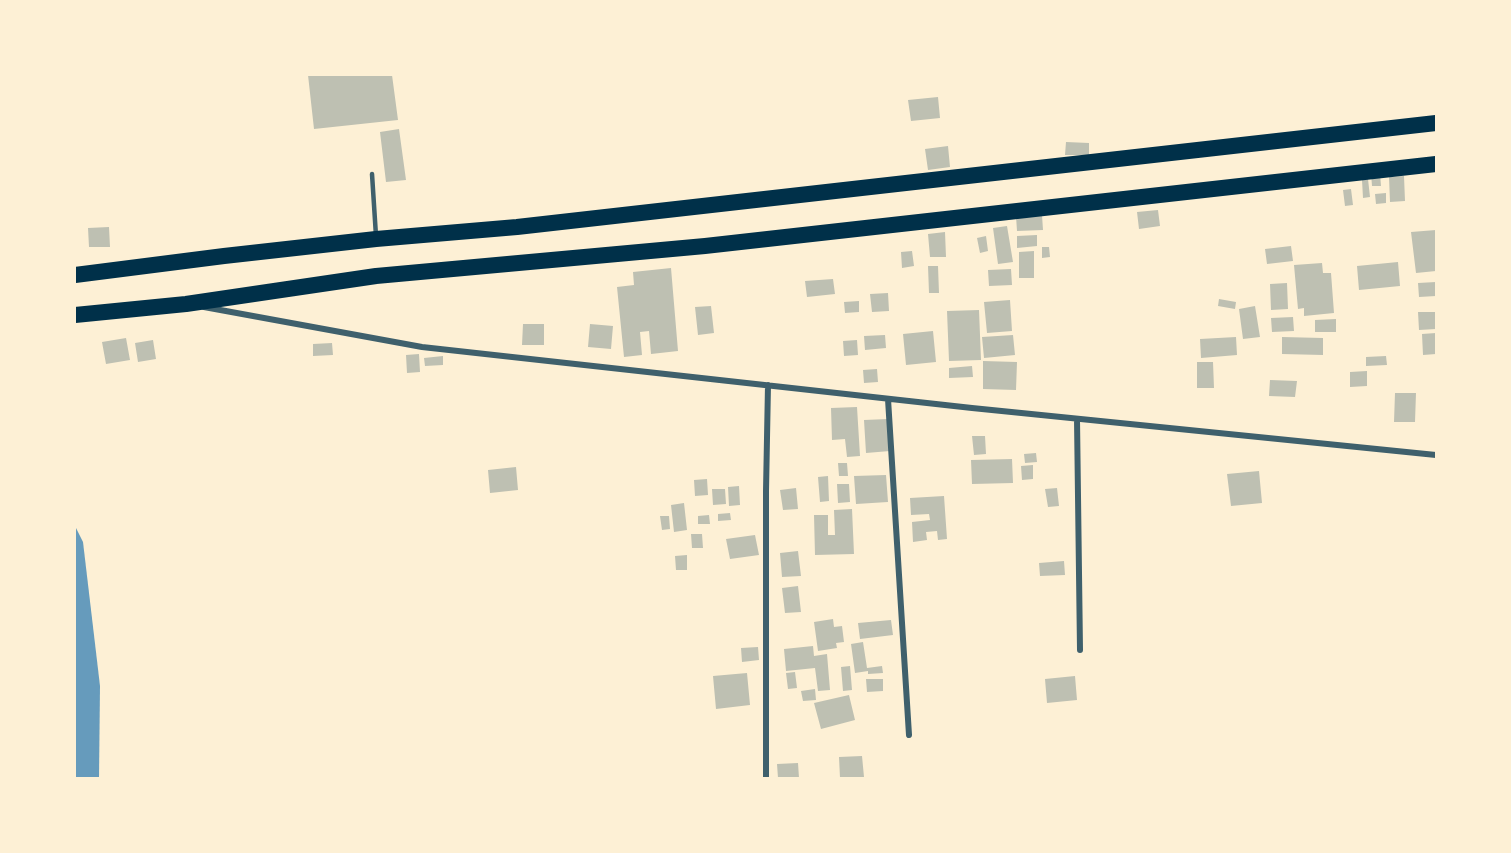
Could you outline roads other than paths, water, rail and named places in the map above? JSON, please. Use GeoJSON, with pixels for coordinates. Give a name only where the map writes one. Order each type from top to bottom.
{"type":"FeatureCollection","features":[{"type":"Feature","properties":{"kind":"highway"},"geometry":{"type":"LineString","coordinates":[[75,275],[376,239],[540,225],[1436,123]]}},
{"type":"Feature","properties":{"kind":"highway"},"geometry":{"type":"LineString","coordinates":[[75,315],[186,304],[376,276],[717,244],[1436,164]]}},
{"type":"Feature","properties":{"kind":"street"},"geometry":{"type":"LineString","coordinates":[[186,304],[422,347],[888,399],[1436,455]]}},
{"type":"Feature","properties":{"kind":"street"},"geometry":{"type":"LineString","coordinates":[[766,778],[768,385]]}},
{"type":"Feature","properties":{"kind":"street"},"geometry":{"type":"LineString","coordinates":[[888,399],[909,735]]}},
{"type":"Feature","properties":{"kind":"street"},"geometry":{"type":"LineString","coordinates":[[1077,419],[1080,650]]}},
{"type":"Feature","properties":{"kind":"lane"},"geometry":{"type":"LineString","coordinates":[[372,174],[376,239]]}},
{"type":"Feature","properties":{"kind":"water"},"geometry":{"type":"Polygon","coordinates":[[[75,526],[83,542],[100,686],[99,778],[75,778],[75,526]]]}}]}
